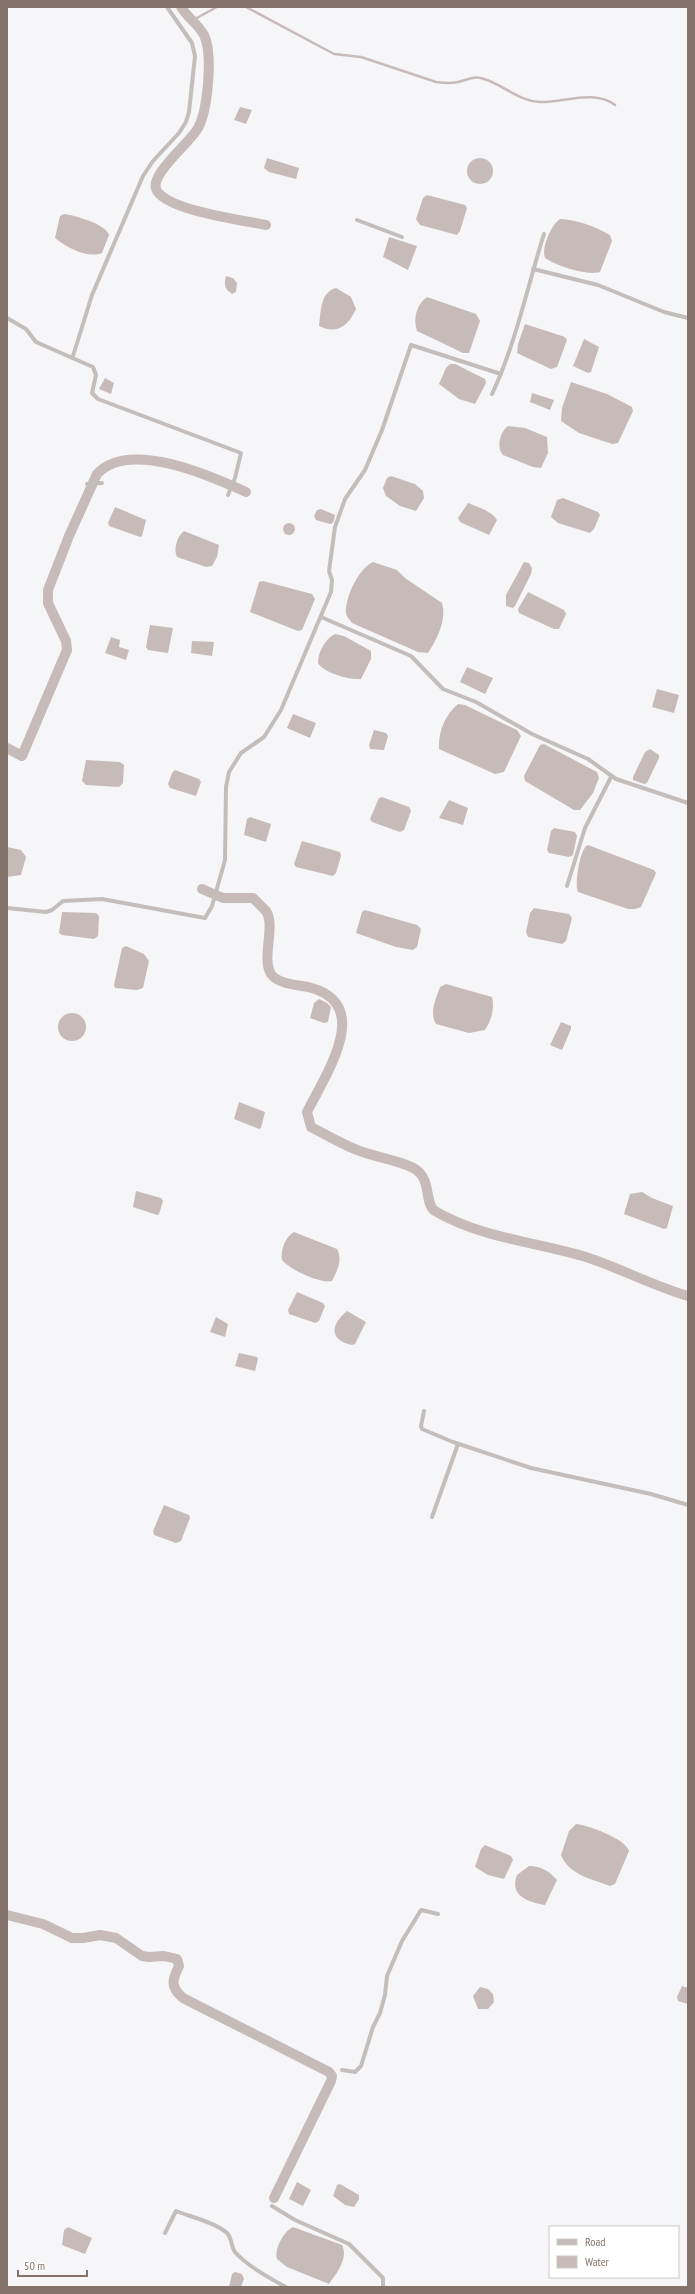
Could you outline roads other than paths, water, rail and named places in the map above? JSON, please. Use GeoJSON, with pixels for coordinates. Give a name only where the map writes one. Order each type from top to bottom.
{"type":"FeatureCollection","features":[{"type":"Feature","properties":{"kind":"street"},"geometry":{"type":"LineString","coordinates":[[73,356],[92,295],[143,176],[153,161],[179,132],[186,122],[189,112],[195,56],[192,44],[167,7]]}},
{"type":"Feature","properties":{"kind":"street"},"geometry":{"type":"LineString","coordinates":[[357,220],[402,237]]}},
{"type":"Feature","properties":{"kind":"street"},"geometry":{"type":"LineString","coordinates":[[492,394],[515,339],[521,310],[544,234]]}},
{"type":"Feature","properties":{"kind":"street"},"geometry":{"type":"LineString","coordinates":[[533,270],[598,285],[657,310],[688,318]]}},
{"type":"Feature","properties":{"kind":"street"},"geometry":{"type":"LineString","coordinates":[[7,318],[26,329],[36,342],[73,356],[96,370],[92,393],[98,399],[241,453],[235,478],[228,495]]}},
{"type":"Feature","properties":{"kind":"street"},"geometry":{"type":"LineString","coordinates":[[7,908],[46,912],[52,910],[64,901],[102,899],[118,900],[199,918],[205,918],[212,906],[219,884],[227,844],[226,787],[229,772],[240,753],[264,737],[275,721],[321,617],[331,592],[332,580],[329,570],[334,527],[345,499],[365,470],[382,430],[411,345],[501,374]]}},
{"type":"Feature","properties":{"kind":"street"},"geometry":{"type":"LineString","coordinates":[[87,484],[102,483]]}},
{"type":"Feature","properties":{"kind":"street"},"geometry":{"type":"LineString","coordinates":[[321,617],[412,656],[443,688],[476,702],[532,734],[588,759],[611,777],[688,803]]}},
{"type":"Feature","properties":{"kind":"street"},"geometry":{"type":"LineString","coordinates":[[567,886],[585,828],[611,777]]}},
{"type":"Feature","properties":{"kind":"street"},"geometry":{"type":"LineString","coordinates":[[424,1411],[420,1426],[422,1429],[458,1444],[531,1468],[651,1494],[688,1505]]}},
{"type":"Feature","properties":{"kind":"street"},"geometry":{"type":"LineString","coordinates":[[432,1517],[458,1444]]}},
{"type":"Feature","properties":{"kind":"street"},"geometry":{"type":"LineString","coordinates":[[342,2070],[355,2072],[361,2066],[364,2053],[385,1996],[386,1976],[414,1918],[421,1910],[438,1914]]}},
{"type":"Feature","properties":{"kind":"street"},"geometry":{"type":"LineString","coordinates":[[272,2206],[295,2220],[349,2244],[383,2278],[383,2287]]}},
{"type":"Feature","properties":{"kind":"street"},"geometry":{"type":"LineString","coordinates":[[165,2233],[176,2210],[216,2227],[227,2233],[232,2240],[234,2250],[241,2258],[286,2287]]}},
{"type":"Feature","properties":{"kind":"water"},"geometry":{"type":"Polygon","coordinates":[[[240,107],[252,110],[246,124],[234,120],[240,107]]]}},
{"type":"Feature","properties":{"kind":"water"},"geometry":{"type":"Polygon","coordinates":[[[267,158],[299,168],[296,179],[269,172],[264,168],[267,158]]]}},
{"type":"Feature","properties":{"kind":"water"},"geometry":{"type":"Polygon","coordinates":[[[480,158],[489,162],[493,171],[489,180],[480,184],[471,180],[467,171],[471,162],[480,158]]]}},
{"type":"Feature","properties":{"kind":"water"},"geometry":{"type":"Polygon","coordinates":[[[427,195],[465,205],[467,208],[460,231],[457,235],[420,225],[416,219],[423,198],[427,195]]]}},
{"type":"Feature","properties":{"kind":"water"},"geometry":{"type":"Polygon","coordinates":[[[64,214],[89,221],[107,231],[109,235],[102,253],[83,253],[65,245],[55,238],[60,216],[64,214]]]}},
{"type":"Feature","properties":{"kind":"water"},"geometry":{"type":"Polygon","coordinates":[[[560,219],[586,224],[610,235],[612,241],[600,272],[588,273],[572,270],[545,258],[544,249],[550,231],[560,219]]]}},
{"type":"Feature","properties":{"kind":"water"},"geometry":{"type":"Polygon","coordinates":[[[389,237],[417,246],[408,270],[383,257],[389,237]]]}},
{"type":"Feature","properties":{"kind":"water"},"geometry":{"type":"Polygon","coordinates":[[[226,276],[233,278],[237,283],[236,292],[232,294],[225,286],[226,276]]]}},
{"type":"Feature","properties":{"kind":"water"},"geometry":{"type":"Polygon","coordinates":[[[336,288],[351,297],[356,309],[346,324],[337,329],[325,329],[319,326],[322,303],[327,294],[336,288]]]}},
{"type":"Feature","properties":{"kind":"water"},"geometry":{"type":"Polygon","coordinates":[[[427,297],[476,314],[480,321],[469,353],[463,353],[417,331],[415,322],[416,312],[420,304],[427,297]]]}},
{"type":"Feature","properties":{"kind":"water"},"geometry":{"type":"Polygon","coordinates":[[[525,324],[565,337],[567,340],[557,367],[551,369],[517,353],[518,344],[525,324]]]}},
{"type":"Feature","properties":{"kind":"water"},"geometry":{"type":"Polygon","coordinates":[[[584,339],[599,347],[591,372],[588,373],[573,366],[584,339]]]}},
{"type":"Feature","properties":{"kind":"water"},"geometry":{"type":"Polygon","coordinates":[[[450,364],[455,364],[485,379],[486,383],[475,404],[459,399],[439,384],[446,368],[450,364]]]}},
{"type":"Feature","properties":{"kind":"water"},"geometry":{"type":"Polygon","coordinates":[[[105,378],[114,383],[111,394],[99,389],[105,378]]]}},
{"type":"Feature","properties":{"kind":"water"},"geometry":{"type":"Polygon","coordinates":[[[571,382],[607,394],[632,407],[633,411],[618,443],[612,444],[579,433],[561,421],[562,408],[571,382]]]}},
{"type":"Feature","properties":{"kind":"water"},"geometry":{"type":"Polygon","coordinates":[[[532,393],[554,400],[550,410],[530,402],[532,393]]]}},
{"type":"Feature","properties":{"kind":"water"},"geometry":{"type":"Polygon","coordinates":[[[508,426],[525,428],[547,437],[548,453],[541,468],[533,467],[503,455],[499,444],[503,432],[508,426]]]}},
{"type":"Feature","properties":{"kind":"water"},"geometry":{"type":"Polygon","coordinates":[[[391,476],[415,484],[423,491],[424,498],[416,511],[400,506],[386,496],[383,488],[387,478],[391,476]]]}},
{"type":"Feature","properties":{"kind":"water"},"geometry":{"type":"Polygon","coordinates":[[[563,498],[598,512],[600,515],[594,529],[590,533],[558,523],[551,517],[557,500],[563,498]]]}},
{"type":"Feature","properties":{"kind":"water"},"geometry":{"type":"Polygon","coordinates":[[[468,503],[492,514],[497,520],[489,535],[460,522],[458,518],[468,503]]]}},
{"type":"Feature","properties":{"kind":"water"},"geometry":{"type":"Polygon","coordinates":[[[115,507],[146,520],[142,536],[140,537],[109,526],[108,523],[115,507]]]}},
{"type":"Feature","properties":{"kind":"water"},"geometry":{"type":"Polygon","coordinates":[[[321,509],[335,515],[333,523],[330,524],[316,520],[314,516],[317,510],[321,509]]]}},
{"type":"Feature","properties":{"kind":"water"},"geometry":{"type":"Polygon","coordinates":[[[287,523],[291,523],[295,529],[291,535],[287,535],[283,531],[283,527],[287,523]]]}},
{"type":"Feature","properties":{"kind":"water"},"geometry":{"type":"Polygon","coordinates":[[[184,531],[219,545],[217,557],[212,566],[206,567],[177,557],[175,551],[176,543],[179,536],[184,531]]]}},
{"type":"Feature","properties":{"kind":"water"},"geometry":{"type":"Polygon","coordinates":[[[373,562],[397,570],[405,578],[442,603],[442,623],[438,636],[428,653],[418,652],[352,623],[347,617],[346,606],[350,591],[363,570],[373,562]]]}},
{"type":"Feature","properties":{"kind":"water"},"geometry":{"type":"Polygon","coordinates":[[[524,562],[529,563],[532,568],[531,574],[515,606],[513,608],[506,606],[506,595],[524,562]]]}},
{"type":"Feature","properties":{"kind":"water"},"geometry":{"type":"Polygon","coordinates":[[[263,581],[312,594],[315,599],[302,630],[298,631],[250,612],[259,582],[263,581]]]}},
{"type":"Feature","properties":{"kind":"water"},"geometry":{"type":"Polygon","coordinates":[[[528,592],[564,610],[566,614],[559,629],[554,629],[519,613],[518,609],[528,592]]]}},
{"type":"Feature","properties":{"kind":"water"},"geometry":{"type":"Polygon","coordinates":[[[150,625],[173,628],[168,653],[148,650],[146,647],[150,625]]]}},
{"type":"Feature","properties":{"kind":"water"},"geometry":{"type":"Polygon","coordinates":[[[335,634],[344,636],[371,651],[371,659],[361,679],[331,673],[321,667],[318,663],[319,655],[323,646],[331,636],[335,634]]]}},
{"type":"Feature","properties":{"kind":"water"},"geometry":{"type":"Polygon","coordinates":[[[111,637],[120,640],[119,647],[129,650],[126,660],[105,653],[111,637]]]}},
{"type":"Feature","properties":{"kind":"water"},"geometry":{"type":"Polygon","coordinates":[[[192,641],[214,642],[212,656],[191,653],[192,641]]]}},
{"type":"Feature","properties":{"kind":"water"},"geometry":{"type":"Polygon","coordinates":[[[467,667],[493,678],[485,694],[460,682],[467,667]]]}},
{"type":"Feature","properties":{"kind":"water"},"geometry":{"type":"Polygon","coordinates":[[[657,689],[679,695],[674,713],[652,707],[657,689]]]}},
{"type":"Feature","properties":{"kind":"water"},"geometry":{"type":"Polygon","coordinates":[[[458,704],[465,705],[517,730],[521,736],[504,772],[495,774],[439,749],[443,724],[449,713],[458,704]]]}},
{"type":"Feature","properties":{"kind":"water"},"geometry":{"type":"Polygon","coordinates":[[[293,714],[316,723],[310,738],[287,728],[293,714]]]}},
{"type":"Feature","properties":{"kind":"water"},"geometry":{"type":"Polygon","coordinates":[[[374,730],[386,733],[388,736],[384,750],[370,749],[369,745],[374,730]]]}},
{"type":"Feature","properties":{"kind":"water"},"geometry":{"type":"Polygon","coordinates":[[[544,744],[597,772],[599,778],[593,793],[580,810],[574,810],[525,781],[524,776],[540,745],[544,744]]]}},
{"type":"Feature","properties":{"kind":"water"},"geometry":{"type":"Polygon","coordinates":[[[650,749],[659,755],[659,758],[647,783],[644,784],[633,780],[633,777],[645,752],[650,749]]]}},
{"type":"Feature","properties":{"kind":"water"},"geometry":{"type":"Polygon","coordinates":[[[86,760],[120,762],[124,765],[123,783],[119,787],[86,785],[82,781],[86,760]]]}},
{"type":"Feature","properties":{"kind":"water"},"geometry":{"type":"Polygon","coordinates":[[[175,770],[199,779],[201,782],[196,796],[170,788],[168,784],[172,773],[175,770]]]}},
{"type":"Feature","properties":{"kind":"water"},"geometry":{"type":"Polygon","coordinates":[[[382,797],[409,807],[411,811],[404,830],[400,832],[372,822],[370,819],[379,798],[382,797]]]}},
{"type":"Feature","properties":{"kind":"water"},"geometry":{"type":"Polygon","coordinates":[[[449,800],[468,808],[463,825],[439,818],[449,800]]]}},
{"type":"Feature","properties":{"kind":"water"},"geometry":{"type":"Polygon","coordinates":[[[250,817],[271,824],[266,842],[244,835],[247,819],[250,817]]]}},
{"type":"Feature","properties":{"kind":"water"},"geometry":{"type":"Polygon","coordinates":[[[554,828],[575,832],[577,836],[573,855],[569,857],[549,853],[547,850],[551,831],[554,828]]]}},
{"type":"Feature","properties":{"kind":"water"},"geometry":{"type":"Polygon","coordinates":[[[302,841],[340,852],[341,856],[336,873],[333,876],[296,867],[294,864],[302,841]]]}},
{"type":"Feature","properties":{"kind":"water"},"geometry":{"type":"Polygon","coordinates":[[[588,845],[654,870],[656,873],[641,907],[628,909],[578,892],[578,867],[582,852],[588,845]]]}},
{"type":"Feature","properties":{"kind":"water"},"geometry":{"type":"Polygon","coordinates":[[[7,847],[21,850],[26,857],[21,875],[7,877],[7,847]]]}},
{"type":"Feature","properties":{"kind":"water"},"geometry":{"type":"Polygon","coordinates":[[[534,908],[569,914],[572,918],[566,941],[562,944],[528,937],[526,932],[530,913],[534,908]]]}},
{"type":"Feature","properties":{"kind":"water"},"geometry":{"type":"Polygon","coordinates":[[[365,910],[417,925],[421,929],[417,947],[413,950],[396,947],[356,933],[362,912],[365,910]]]}},
{"type":"Feature","properties":{"kind":"water"},"geometry":{"type":"Polygon","coordinates":[[[62,912],[96,913],[99,916],[98,936],[94,939],[62,935],[59,933],[62,912]]]}},
{"type":"Feature","properties":{"kind":"water"},"geometry":{"type":"Polygon","coordinates":[[[126,946],[144,954],[149,961],[143,988],[137,990],[115,988],[114,985],[122,948],[126,946]]]}},
{"type":"Feature","properties":{"kind":"water"},"geometry":{"type":"Polygon","coordinates":[[[446,984],[492,997],[492,1014],[485,1030],[469,1033],[436,1024],[433,1015],[434,1006],[440,987],[446,984]]]}},
{"type":"Feature","properties":{"kind":"water"},"geometry":{"type":"Polygon","coordinates":[[[319,999],[331,1007],[328,1022],[324,1023],[310,1018],[314,1003],[319,999]]]}},
{"type":"Feature","properties":{"kind":"water"},"geometry":{"type":"Polygon","coordinates":[[[72,1013],[82,1017],[86,1027],[82,1037],[72,1041],[62,1037],[58,1027],[62,1017],[72,1013]]]}},
{"type":"Feature","properties":{"kind":"water"},"geometry":{"type":"Polygon","coordinates":[[[561,1022],[571,1026],[562,1050],[550,1045],[561,1022]]]}},
{"type":"Feature","properties":{"kind":"water"},"geometry":{"type":"Polygon","coordinates":[[[239,1102],[265,1112],[261,1128],[259,1129],[234,1119],[239,1102]]]}},
{"type":"Feature","properties":{"kind":"water"},"geometry":{"type":"Polygon","coordinates":[[[136,1191],[161,1198],[163,1201],[159,1214],[157,1215],[133,1207],[136,1191]]]}},
{"type":"Feature","properties":{"kind":"water"},"geometry":{"type":"Polygon","coordinates":[[[642,1192],[652,1198],[673,1206],[667,1228],[664,1229],[624,1214],[630,1194],[642,1192]]]}},
{"type":"Feature","properties":{"kind":"water"},"geometry":{"type":"Polygon","coordinates":[[[294,1232],[337,1249],[339,1253],[339,1261],[332,1281],[320,1280],[305,1275],[291,1268],[282,1260],[284,1244],[288,1237],[294,1232]]]}},
{"type":"Feature","properties":{"kind":"water"},"geometry":{"type":"Polygon","coordinates":[[[297,1292],[323,1303],[325,1306],[319,1321],[315,1323],[289,1314],[288,1310],[297,1292]]]}},
{"type":"Feature","properties":{"kind":"water"},"geometry":{"type":"Polygon","coordinates":[[[347,1311],[366,1322],[355,1344],[352,1345],[339,1340],[334,1331],[337,1322],[347,1311]]]}},
{"type":"Feature","properties":{"kind":"water"},"geometry":{"type":"Polygon","coordinates":[[[216,1317],[228,1324],[225,1337],[210,1332],[216,1317]]]}},
{"type":"Feature","properties":{"kind":"water"},"geometry":{"type":"Polygon","coordinates":[[[239,1353],[257,1357],[258,1359],[255,1371],[235,1366],[239,1353]]]}},
{"type":"Feature","properties":{"kind":"water"},"geometry":{"type":"Polygon","coordinates":[[[164,1505],[189,1515],[190,1518],[181,1541],[176,1543],[154,1535],[153,1531],[164,1505]]]}},
{"type":"Feature","properties":{"kind":"water"},"geometry":{"type":"Polygon","coordinates":[[[576,1824],[606,1833],[626,1846],[629,1851],[615,1884],[610,1886],[575,1872],[565,1862],[561,1855],[569,1831],[576,1824]]]}},
{"type":"Feature","properties":{"kind":"water"},"geometry":{"type":"Polygon","coordinates":[[[485,1845],[511,1856],[513,1860],[504,1879],[488,1875],[475,1867],[481,1849],[485,1845]]]}},
{"type":"Feature","properties":{"kind":"water"},"geometry":{"type":"Polygon","coordinates":[[[529,1866],[544,1870],[557,1880],[545,1905],[527,1900],[518,1893],[515,1882],[517,1875],[529,1866]]]}},
{"type":"Feature","properties":{"kind":"water"},"geometry":{"type":"Polygon","coordinates":[[[682,1986],[688,1988],[688,2004],[678,2001],[677,1997],[682,1986]]]}},
{"type":"Feature","properties":{"kind":"water"},"geometry":{"type":"Polygon","coordinates":[[[480,1987],[488,1989],[493,1994],[494,2002],[488,2009],[478,2009],[473,1996],[480,1987]]]}},
{"type":"Feature","properties":{"kind":"water"},"geometry":{"type":"Polygon","coordinates":[[[297,2182],[311,2190],[303,2206],[289,2199],[297,2182]]]}},
{"type":"Feature","properties":{"kind":"water"},"geometry":{"type":"Polygon","coordinates":[[[340,2184],[359,2195],[359,2199],[354,2207],[345,2205],[333,2196],[337,2185],[340,2184]]]}},
{"type":"Feature","properties":{"kind":"water"},"geometry":{"type":"Polygon","coordinates":[[[68,2227],[92,2238],[85,2254],[62,2245],[64,2230],[68,2227]]]}},
{"type":"Feature","properties":{"kind":"water"},"geometry":{"type":"Polygon","coordinates":[[[293,2227],[342,2245],[344,2255],[341,2266],[329,2284],[287,2267],[277,2259],[276,2255],[280,2241],[286,2232],[293,2227]]]}},
{"type":"Feature","properties":{"kind":"water"},"geometry":{"type":"Polygon","coordinates":[[[235,2272],[242,2274],[244,2279],[241,2287],[229,2287],[232,2274],[235,2272]]]}},
{"type":"Feature","properties":{"kind":"waterway"},"geometry":{"type":"LineString","coordinates":[[181,7],[202,31],[207,43],[209,68],[207,95],[198,128],[171,159],[158,177],[156,185],[157,191],[164,198],[176,204],[207,214],[266,225]]}},
{"type":"Feature","properties":{"kind":"waterway"},"geometry":{"type":"LineString","coordinates":[[193,20],[217,7]]}},
{"type":"Feature","properties":{"kind":"waterway"},"geometry":{"type":"LineString","coordinates":[[246,7],[334,54],[361,57],[436,82],[452,83],[480,78],[532,101],[549,102],[588,97],[607,100],[615,105]]}},
{"type":"Feature","properties":{"kind":"waterway"},"geometry":{"type":"LineString","coordinates":[[7,748],[22,756],[67,650],[66,641],[48,603],[48,590],[69,536],[97,474],[111,464],[129,460],[149,460],[192,470],[246,492]]}},
{"type":"Feature","properties":{"kind":"waterway"},"geometry":{"type":"LineString","coordinates":[[202,889],[223,898],[253,898],[266,911],[269,917],[270,925],[267,960],[271,974],[283,982],[308,987],[328,995],[339,1008],[342,1024],[340,1041],[325,1079],[307,1112],[311,1127],[354,1149],[410,1166],[415,1169],[424,1179],[432,1208],[453,1220],[490,1233],[586,1257],[688,1296]]}},
{"type":"Feature","properties":{"kind":"waterway"},"geometry":{"type":"LineString","coordinates":[[7,1915],[43,1924],[72,1938],[100,1935],[116,1938],[142,1956],[164,1956],[177,1959],[179,1966],[174,1979],[174,1987],[183,1998],[329,2072],[332,2076],[331,2081],[274,2198]]}}]}
